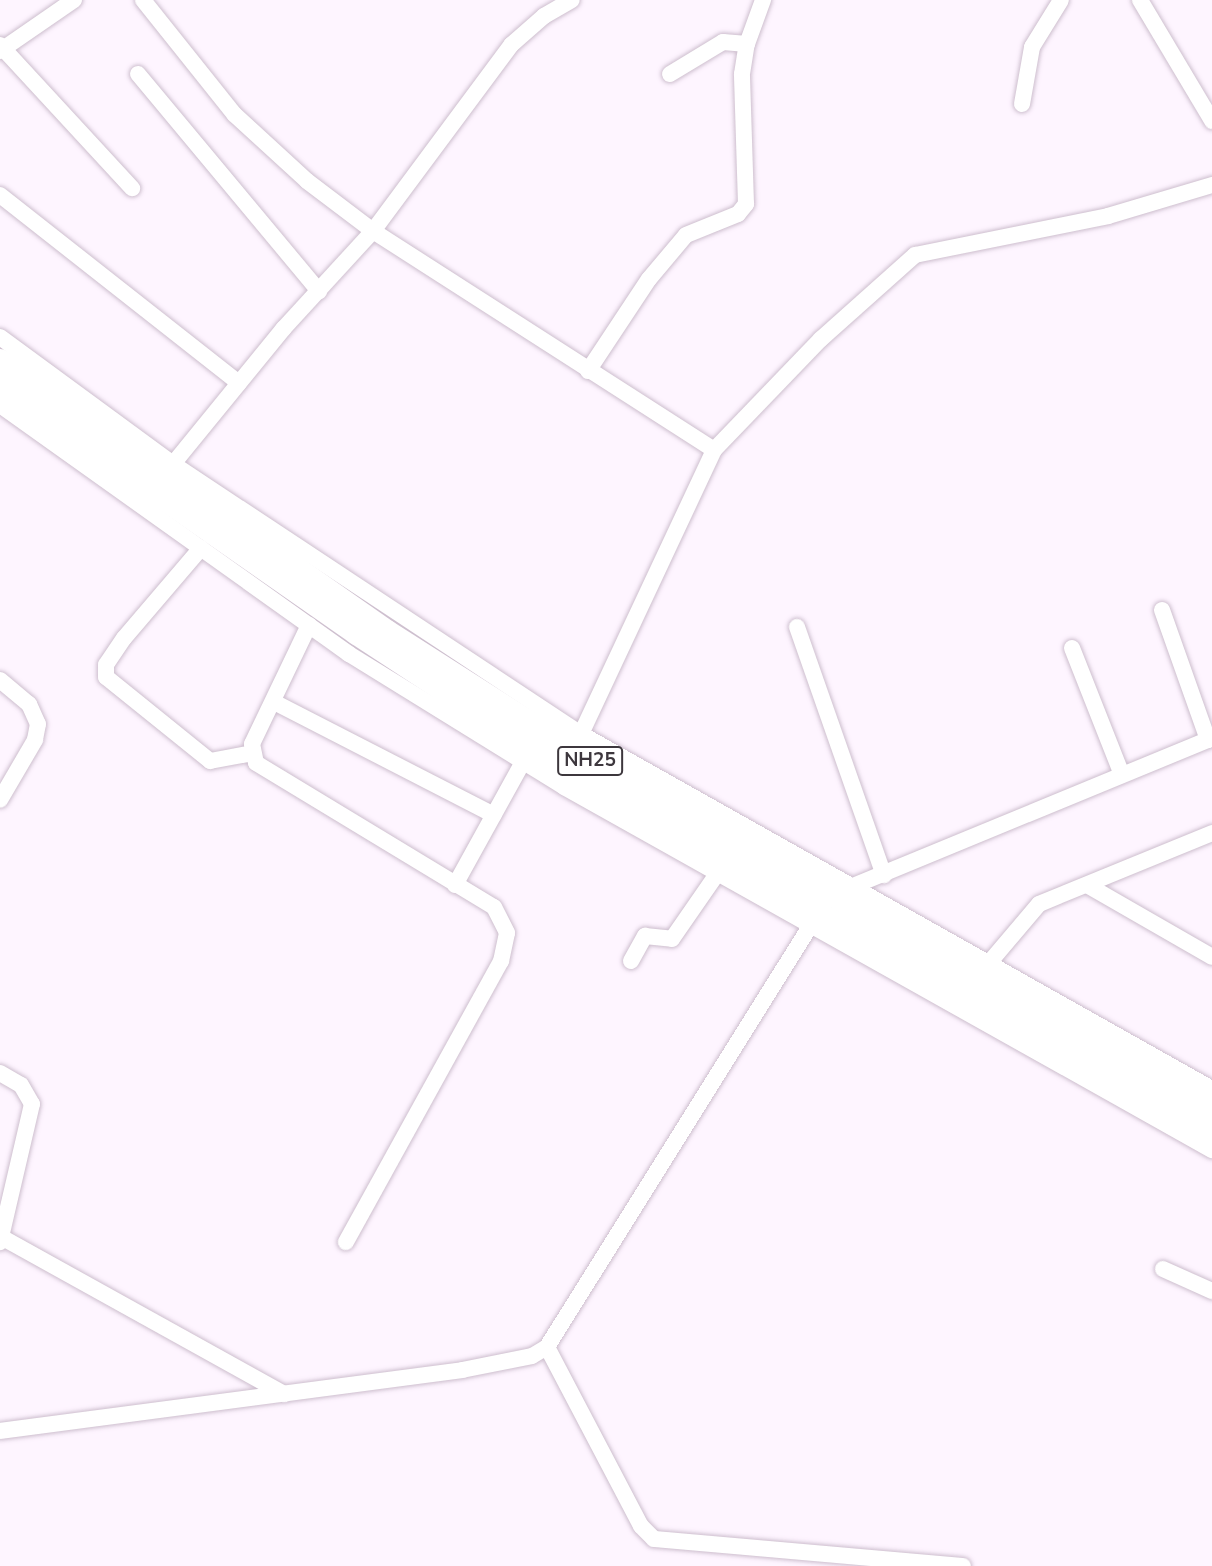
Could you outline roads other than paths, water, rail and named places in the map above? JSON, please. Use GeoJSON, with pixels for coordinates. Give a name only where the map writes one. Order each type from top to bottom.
{"type":"FeatureCollection","features":[{"type":"Feature","properties":{"kind":"highway","name":"NH25"},"geometry":{"type":"LineString","coordinates":[[0,361],[387,632],[820,912],[1212,1109]]}},
{"type":"Feature","properties":{"kind":"highway","name":"NH25"},"geometry":{"type":"LineString","coordinates":[[0,384],[357,633],[526,744],[820,912],[1212,1130]]}},
{"type":"Feature","properties":{"kind":"street"},"geometry":{"type":"LineString","coordinates":[[74,0],[1,48],[132,188]]}},
{"type":"Feature","properties":{"kind":"street"},"geometry":{"type":"LineString","coordinates":[[143,0],[234,114],[307,181],[373,231],[714,450]]}},
{"type":"Feature","properties":{"kind":"street"},"geometry":{"type":"LineString","coordinates":[[173,464],[239,383],[373,231],[511,44],[544,16],[572,0]]}},
{"type":"Feature","properties":{"kind":"street"},"geometry":{"type":"LineString","coordinates":[[588,371],[649,279],[686,235],[705,224],[738,214],[746,204],[743,74],[747,44],[763,0]]}},
{"type":"Feature","properties":{"kind":"street"},"geometry":{"type":"LineString","coordinates":[[1022,104],[1032,47],[1061,0]]}},
{"type":"Feature","properties":{"kind":"street"},"geometry":{"type":"LineString","coordinates":[[1139,0],[1212,121]]}},
{"type":"Feature","properties":{"kind":"street"},"geometry":{"type":"LineString","coordinates":[[670,74],[723,42],[747,44]]}},
{"type":"Feature","properties":{"kind":"street"},"geometry":{"type":"LineString","coordinates":[[138,74],[318,291]]}},
{"type":"Feature","properties":{"kind":"street"},"geometry":{"type":"LineString","coordinates":[[580,734],[714,450],[821,339],[915,255],[1108,216],[1212,185]]}},
{"type":"Feature","properties":{"kind":"street"},"geometry":{"type":"LineString","coordinates":[[0,195],[239,383]]}},
{"type":"Feature","properties":{"kind":"street"},"geometry":{"type":"LineString","coordinates":[[0,337],[173,464],[580,734],[1212,1089]]}},
{"type":"Feature","properties":{"kind":"street"},"geometry":{"type":"LineString","coordinates":[[0,405],[309,625],[523,762],[718,874],[820,912],[1212,1150]]}},
{"type":"Feature","properties":{"kind":"street"},"geometry":{"type":"LineString","coordinates":[[201,548],[124,638],[106,664],[106,677],[209,761],[253,753]]}},
{"type":"Feature","properties":{"kind":"street"},"geometry":{"type":"LineString","coordinates":[[0,1431],[462,1370],[532,1356],[547,1348],[820,912],[854,887],[1210,739],[1162,610]]}},
{"type":"Feature","properties":{"kind":"street"},"geometry":{"type":"LineString","coordinates":[[309,625],[252,744],[253,753],[265,771],[494,907],[502,917],[507,944],[346,1242]]}},
{"type":"Feature","properties":{"kind":"street"},"geometry":{"type":"LineString","coordinates":[[797,627],[884,875]]}},
{"type":"Feature","properties":{"kind":"street"},"geometry":{"type":"LineString","coordinates":[[1072,648],[1122,775]]}},
{"type":"Feature","properties":{"kind":"street"},"geometry":{"type":"LineString","coordinates":[[0,680],[29,704],[38,724],[35,740],[0,800]]}},
{"type":"Feature","properties":{"kind":"street"},"geometry":{"type":"LineString","coordinates":[[274,702],[494,815]]}},
{"type":"Feature","properties":{"kind":"street"},"geometry":{"type":"LineString","coordinates":[[456,885],[523,762]]}},
{"type":"Feature","properties":{"kind":"street"},"geometry":{"type":"LineString","coordinates":[[989,963],[1039,904],[1212,833]]}},
{"type":"Feature","properties":{"kind":"street"},"geometry":{"type":"LineString","coordinates":[[631,961],[645,936],[672,939],[718,874]]}},
{"type":"Feature","properties":{"kind":"street"},"geometry":{"type":"LineString","coordinates":[[1087,885],[1212,957]]}},
{"type":"Feature","properties":{"kind":"street"},"geometry":{"type":"LineString","coordinates":[[0,1073],[21,1085],[32,1104],[1,1239],[284,1394]]}},
{"type":"Feature","properties":{"kind":"street"},"geometry":{"type":"LineString","coordinates":[[1163,1269],[1212,1291]]}},
{"type":"Feature","properties":{"kind":"street"},"geometry":{"type":"LineString","coordinates":[[547,1348],[640,1526],[654,1539],[963,1566]]}}]}
